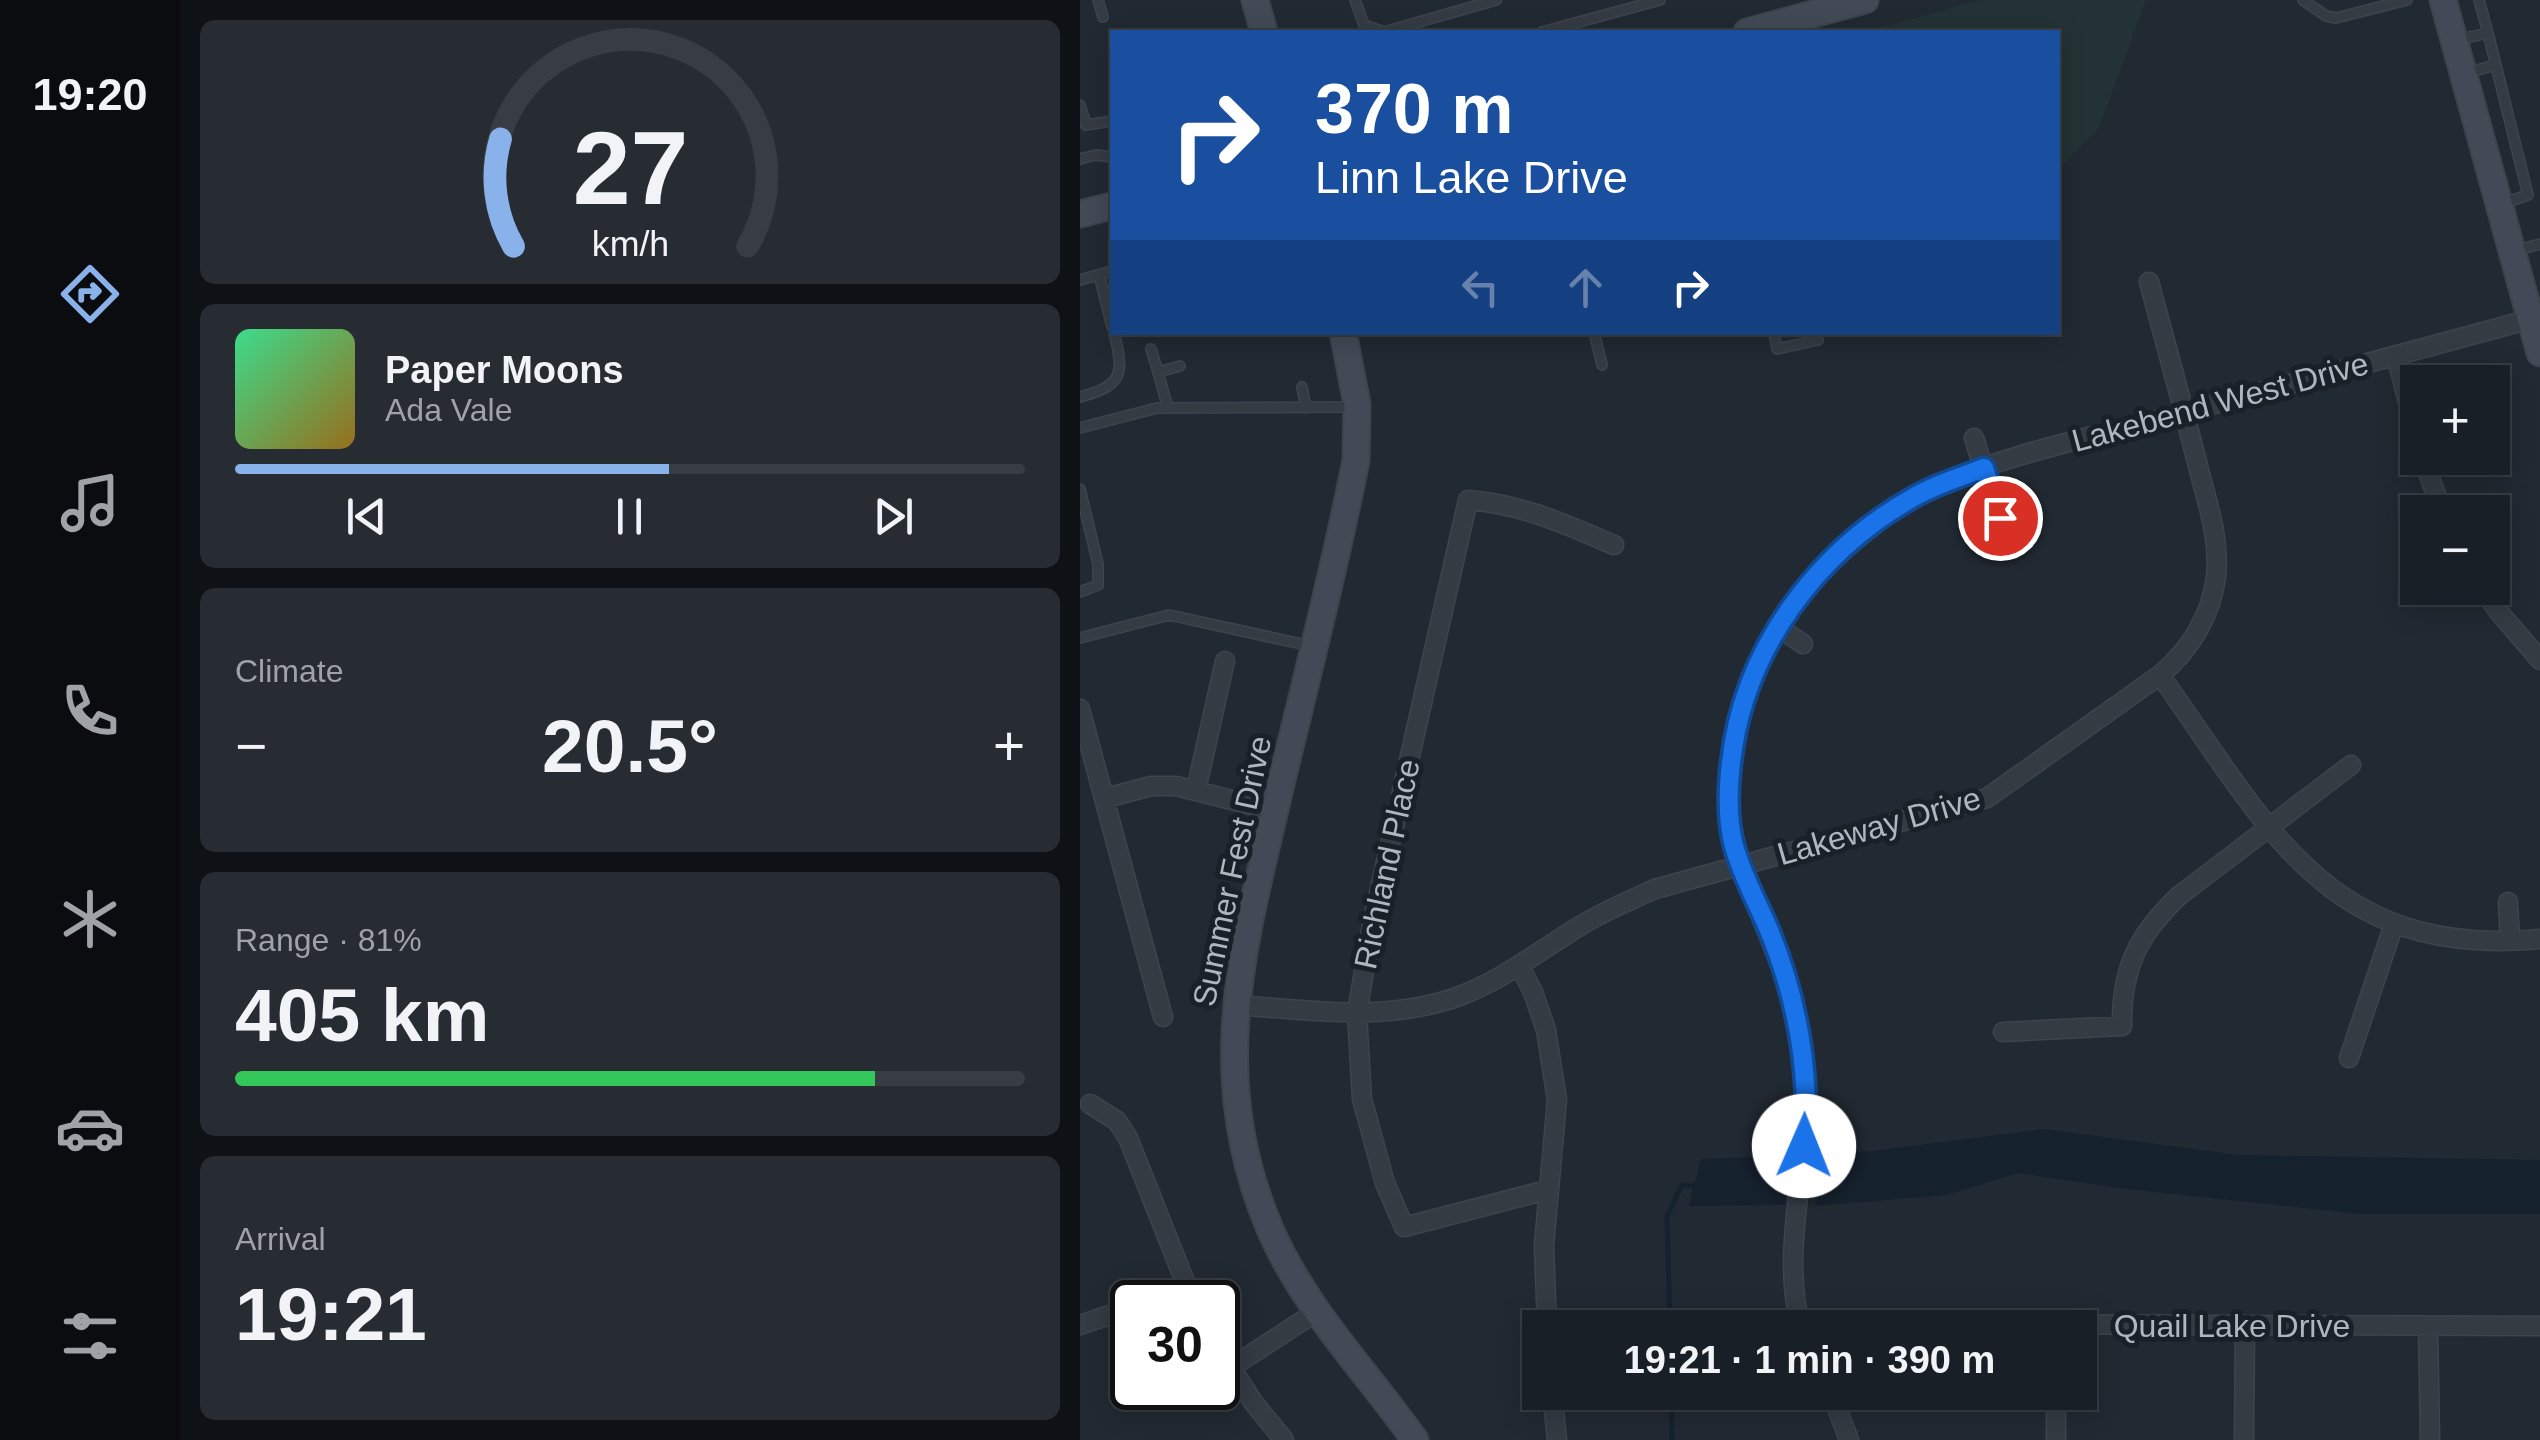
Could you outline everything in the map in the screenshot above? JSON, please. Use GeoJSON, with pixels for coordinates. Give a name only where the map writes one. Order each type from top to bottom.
{"type":"FeatureCollection","features":[{"type":"Feature","properties":{"kind":"street"},"geometry":{"type":"LineString","coordinates":[[1754,30],[1866,0]]}},
{"type":"Feature","properties":{"kind":"street"},"geometry":{"type":"LineString","coordinates":[[2442,0],[2511,252],[2535,318],[2540,353]]}},
{"type":"Feature","properties":{"kind":"street"},"geometry":{"type":"LineString","coordinates":[[1080,214],[1110,206]]}},
{"type":"Feature","properties":{"kind":"street","name":"Lakeway Drive"},"geometry":{"type":"LineString","coordinates":[[1234,1005],[1357,1013],[1399,1010],[1451,999],[1635,898],[1700,875],[1987,798],[2160,674],[2195,637],[2208,609],[2216,580],[2215,534],[2148,282]]}},
{"type":"Feature","properties":{"kind":"street","name":"Lakebend West Drive"},"geometry":{"type":"LineString","coordinates":[[1797,1310],[1793,1281],[1805,1134],[1798,1029],[1786,978],[1740,866],[1729,812],[1733,741],[1752,673],[1791,606],[1828,563],[1884,517],[1914,497],[1984,468],[2535,318]]}},
{"type":"Feature","properties":{"kind":"street","name":"Summer Fest Drive"},"geometry":{"type":"LineString","coordinates":[[1344,335],[1358,408],[1356,460],[1244,940],[1234,1005],[1236,1085],[1255,1186],[1270,1228],[1316,1312],[1415,1440]]}},
{"type":"Feature","properties":{"kind":"street"},"geometry":{"type":"LineString","coordinates":[[2396,355],[2400,371]]}},
{"type":"Feature","properties":{"kind":"street"},"geometry":{"type":"LineString","coordinates":[[1974,438],[2000,518]]}},
{"type":"Feature","properties":{"kind":"street","name":"Richland Place"},"geometry":{"type":"LineString","coordinates":[[1548,1190],[1404,1226],[1384,1183],[1362,1099],[1357,1013],[1373,919],[1468,500],[1522,508],[1614,545]]}},
{"type":"Feature","properties":{"kind":"street"},"geometry":{"type":"LineString","coordinates":[[2494,605],[2540,660]]}},
{"type":"Feature","properties":{"kind":"street"},"geometry":{"type":"LineString","coordinates":[[1778,627],[1803,644]]}},
{"type":"Feature","properties":{"kind":"street"},"geometry":{"type":"LineString","coordinates":[[1196,790],[1225,661]]}},
{"type":"Feature","properties":{"kind":"street"},"geometry":{"type":"LineString","coordinates":[[2160,674],[2268,826],[2315,877],[2343,898],[2394,924],[2424,934],[2454,940],[2540,938]]}},
{"type":"Feature","properties":{"kind":"street"},"geometry":{"type":"LineString","coordinates":[[1080,709],[1163,1018]]}},
{"type":"Feature","properties":{"kind":"street"},"geometry":{"type":"LineString","coordinates":[[2003,1032],[2122,1026],[2122,994],[2128,966],[2156,920],[2180,895],[2351,765]]}},
{"type":"Feature","properties":{"kind":"street"},"geometry":{"type":"LineString","coordinates":[[1106,798],[1151,786],[1196,790],[1275,811]]}},
{"type":"Feature","properties":{"kind":"street"},"geometry":{"type":"LineString","coordinates":[[2508,902],[2510,941]]}},
{"type":"Feature","properties":{"kind":"street"},"geometry":{"type":"LineString","coordinates":[[2349,1058],[2394,924]]}},
{"type":"Feature","properties":{"kind":"street"},"geometry":{"type":"LineString","coordinates":[[1519,965],[1534,992],[1554,1070],[1556,1124],[1544,1245],[1546,1310]]}},
{"type":"Feature","properties":{"kind":"street"},"geometry":{"type":"LineString","coordinates":[[1090,1104],[1117,1121],[1128,1138],[1184,1280]]}},
{"type":"Feature","properties":{"kind":"street"},"geometry":{"type":"LineString","coordinates":[[1240,1361],[1316,1312]]}},
{"type":"Feature","properties":{"kind":"street"},"geometry":{"type":"LineString","coordinates":[[1080,1325],[1110,1315]]}},
{"type":"Feature","properties":{"kind":"street"},"geometry":{"type":"LineString","coordinates":[[2244,1440],[2245,1325]]}},
{"type":"Feature","properties":{"kind":"street","name":"Quail Lake Drive"},"geometry":{"type":"LineString","coordinates":[[2097,1326],[2540,1326]]}},
{"type":"Feature","properties":{"kind":"street"},"geometry":{"type":"LineString","coordinates":[[2428,1327],[2430,1440]]}},
{"type":"Feature","properties":{"kind":"street"},"geometry":{"type":"LineString","coordinates":[[1240,1383],[1278,1439]]}},
{"type":"Feature","properties":{"kind":"street"},"geometry":{"type":"LineString","coordinates":[[1554,1410],[1556,1440]]}},
{"type":"Feature","properties":{"kind":"street"},"geometry":{"type":"LineString","coordinates":[[1838,1410],[1849,1440]]}},
{"type":"Feature","properties":{"kind":"street"},"geometry":{"type":"LineString","coordinates":[[2056,1410],[2056,1440]]}},
{"type":"Feature","properties":{"kind":"lane"},"geometry":{"type":"LineString","coordinates":[[1098,0],[1103,17]]}},
{"type":"Feature","properties":{"kind":"lane"},"geometry":{"type":"LineString","coordinates":[[1355,0],[1364,24],[1379,30]]}},
{"type":"Feature","properties":{"kind":"lane"},"geometry":{"type":"LineString","coordinates":[[1391,30],[1496,0]]}},
{"type":"Feature","properties":{"kind":"lane"},"geometry":{"type":"LineString","coordinates":[[1549,30],[1660,0]]}},
{"type":"Feature","properties":{"kind":"lane"},"geometry":{"type":"LineString","coordinates":[[2303,0],[2326,16],[2336,18],[2407,0]]}},
{"type":"Feature","properties":{"kind":"lane"},"geometry":{"type":"LineString","coordinates":[[2479,0],[2528,195],[2498,205]]}},
{"type":"Feature","properties":{"kind":"lane"},"geometry":{"type":"LineString","coordinates":[[1433,17],[1434,30]]}},
{"type":"Feature","properties":{"kind":"lane"},"geometry":{"type":"LineString","coordinates":[[2454,40],[2488,33]]}},
{"type":"Feature","properties":{"kind":"lane"},"geometry":{"type":"LineString","coordinates":[[2462,74],[2496,65]]}},
{"type":"Feature","properties":{"kind":"lane"},"geometry":{"type":"LineString","coordinates":[[1080,105],[1086,125],[1110,121]]}},
{"type":"Feature","properties":{"kind":"lane"},"geometry":{"type":"LineString","coordinates":[[1080,159],[1096,155],[1110,158]]}},
{"type":"Feature","properties":{"kind":"lane"},"geometry":{"type":"LineString","coordinates":[[2511,252],[2540,244]]}},
{"type":"Feature","properties":{"kind":"lane"},"geometry":{"type":"LineString","coordinates":[[1080,280],[1110,272]]}},
{"type":"Feature","properties":{"kind":"lane"},"geometry":{"type":"LineString","coordinates":[[1099,275],[1110,318]]}},
{"type":"Feature","properties":{"kind":"lane"},"geometry":{"type":"LineString","coordinates":[[1080,397],[1108,390],[1118,378],[1122,363],[1114,335]]}},
{"type":"Feature","properties":{"kind":"lane"},"geometry":{"type":"LineString","coordinates":[[1595,335],[1602,365]]}},
{"type":"Feature","properties":{"kind":"lane"},"geometry":{"type":"LineString","coordinates":[[1775,335],[1778,349],[1818,340],[1817,335]]}},
{"type":"Feature","properties":{"kind":"lane"},"geometry":{"type":"LineString","coordinates":[[1151,349],[1168,408]]}},
{"type":"Feature","properties":{"kind":"lane"},"geometry":{"type":"LineString","coordinates":[[1158,372],[1180,366]]}},
{"type":"Feature","properties":{"kind":"lane"},"geometry":{"type":"LineString","coordinates":[[1302,386],[1306,408]]}},
{"type":"Feature","properties":{"kind":"lane"},"geometry":{"type":"LineString","coordinates":[[1080,428],[1168,408],[1358,408]]}},
{"type":"Feature","properties":{"kind":"lane"},"geometry":{"type":"LineString","coordinates":[[1080,489],[1098,564],[1098,586],[1080,592]]}},
{"type":"Feature","properties":{"kind":"lane"},"geometry":{"type":"LineString","coordinates":[[1080,638],[1169,615],[1314,647]]}},
{"type":"Feature","properties":{"kind":"shaded area"},"geometry":{"type":"Polygon","coordinates":[[[1980,0],[2146,0],[2099,128],[2060,167],[2060,30],[1871,30],[1980,0]]]}},
{"type":"Feature","properties":{"kind":"water"},"geometry":{"type":"Polygon","coordinates":[[[2043,1129],[2238,1155],[2540,1160],[2540,1214],[2359,1214],[2018,1173],[1947,1195],[1815,1206],[1821,1154],[2043,1129]]]}},
{"type":"Feature","properties":{"kind":"water"},"geometry":{"type":"Polygon","coordinates":[[[1791,1156],[1785,1205],[1689,1206],[1701,1159],[1791,1156]]]}},
{"type":"Feature","properties":{"kind":"waterway"},"geometry":{"type":"LineString","coordinates":[[1670,1310],[1667,1216],[1682,1185],[1700,1187]]}},
{"type":"Feature","properties":{"kind":"waterway"},"geometry":{"type":"LineString","coordinates":[[1671,1410],[1672,1440]]}},
{"type":"Feature","properties":{"kind":"route"},"geometry":{"type":"LineString","coordinates":[[1804,1146],[1804,1082],[1798,1029],[1770,932],[1733,843],[1729,776],[1741,707],[1752,673],[1791,606],[1828,563],[1884,517],[1914,497],[1984,468],[2000,518]]}}]}
